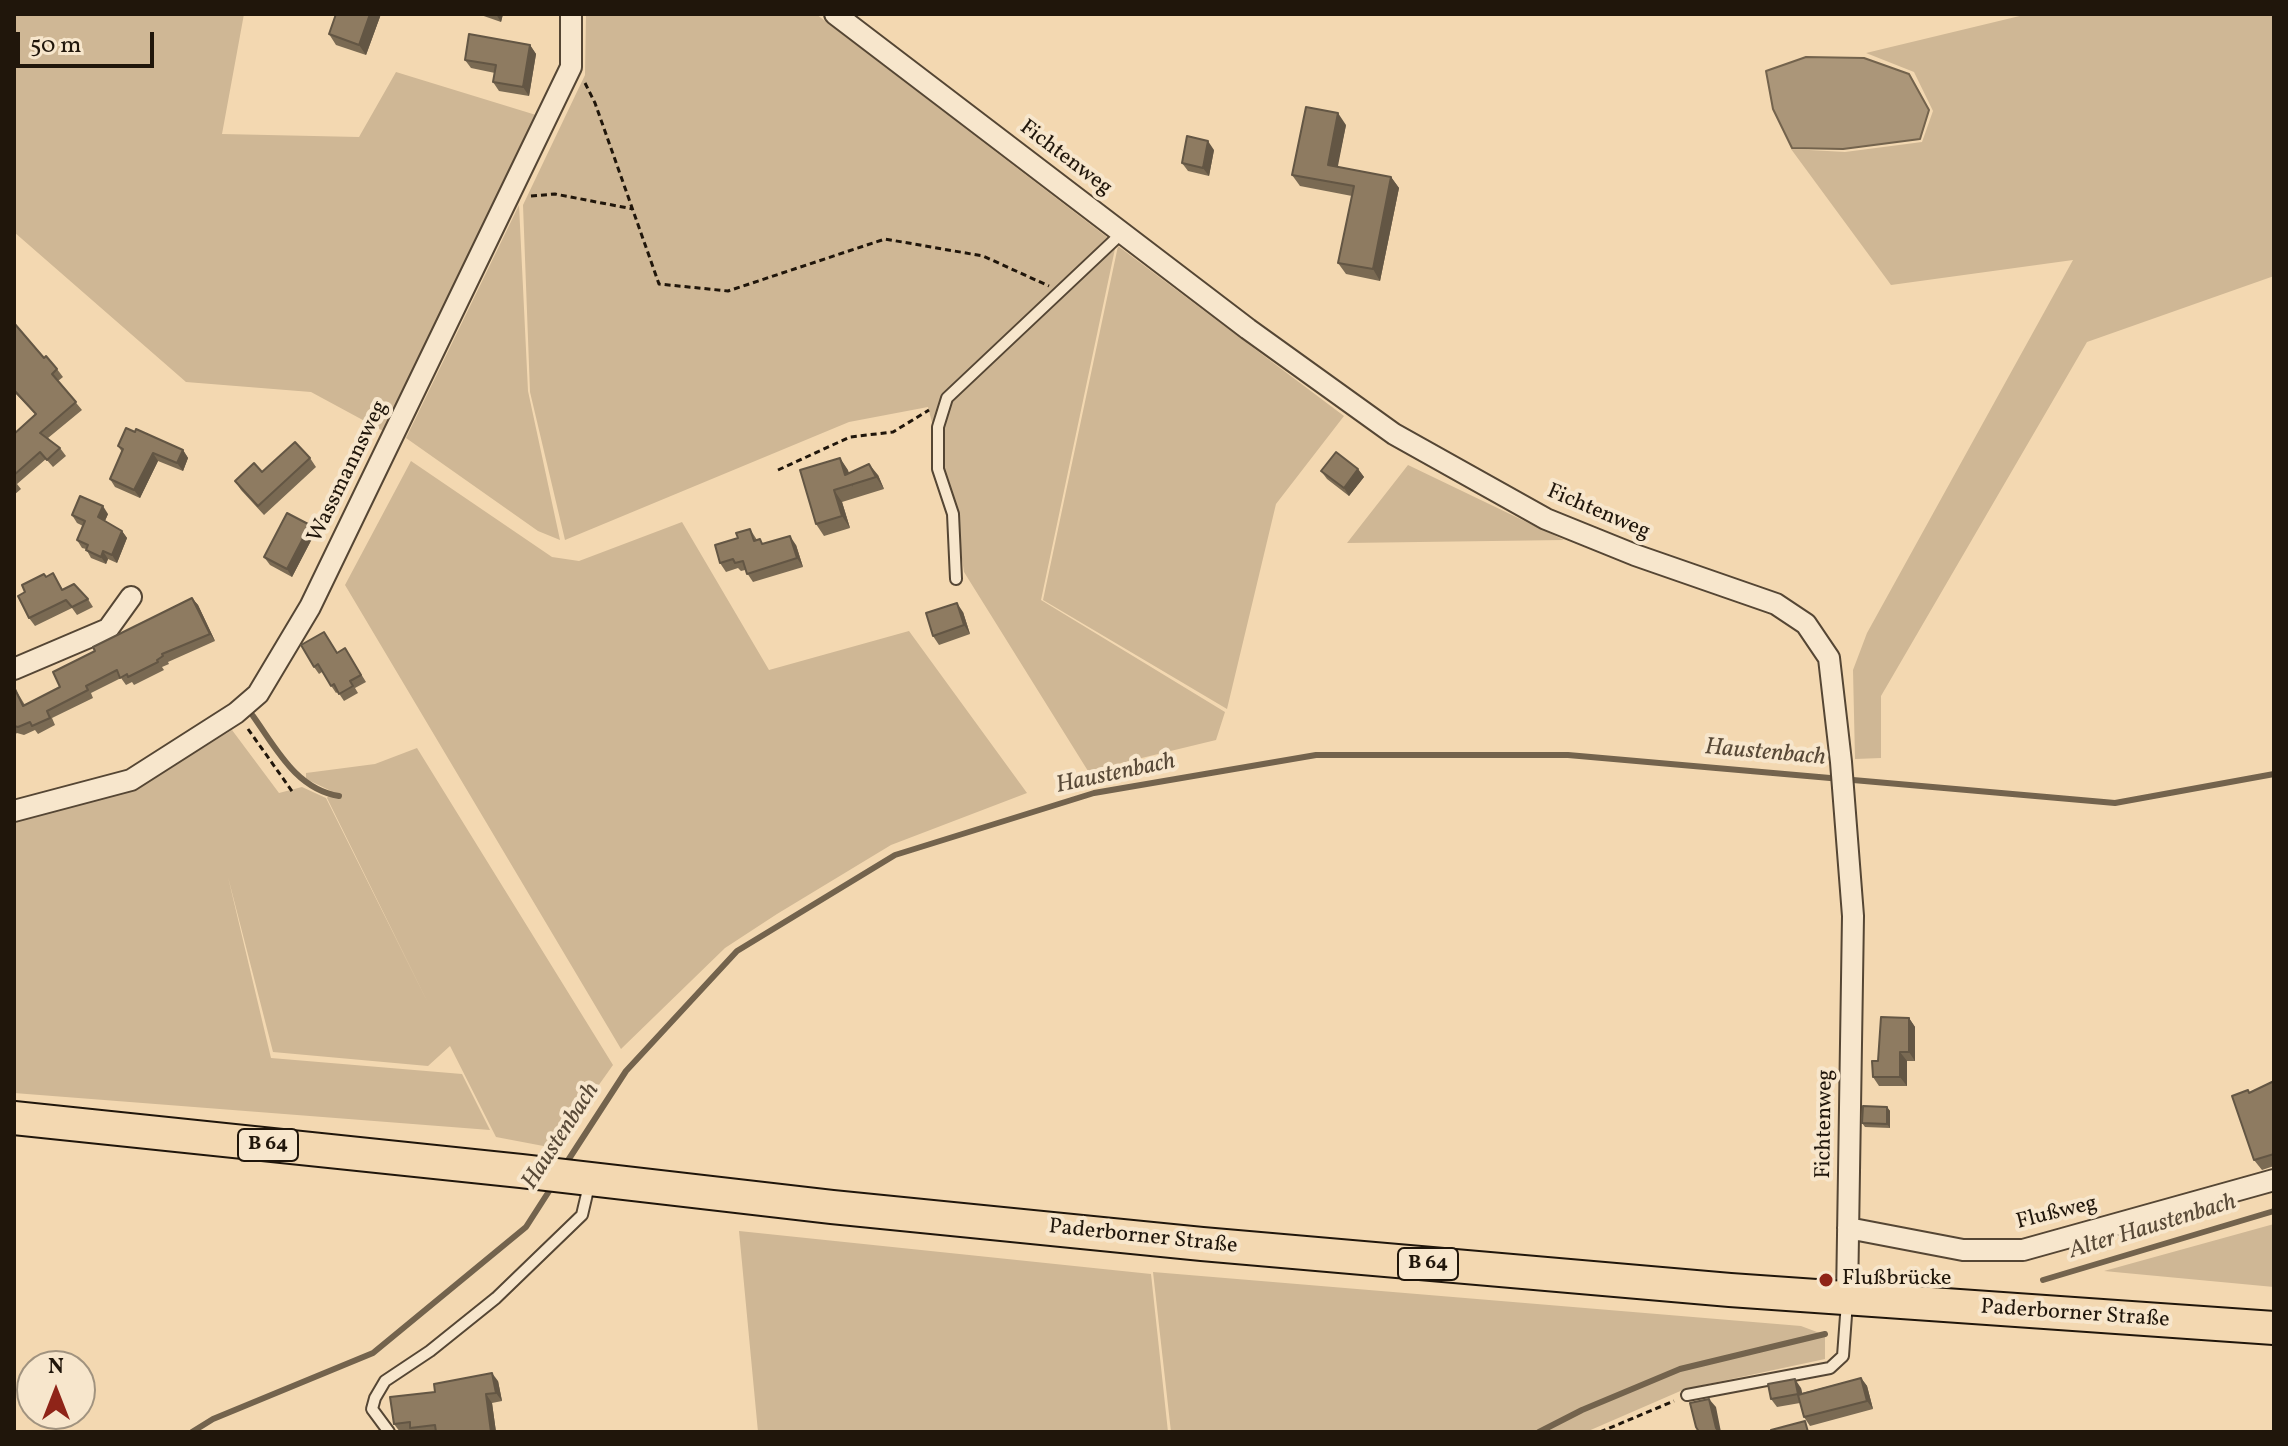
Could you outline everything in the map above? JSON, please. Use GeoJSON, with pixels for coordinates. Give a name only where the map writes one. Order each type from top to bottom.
{"type":"FeatureCollection","features":[{"type":"Feature","properties":{"kind":"main road","name":"Paderborner Straße"},"geometry":{"type":"LineString","coordinates":[[14,1118],[521,1171],[846,1209],[1202,1244],[1847,1299],[2274,1328]]}},
{"type":"Feature","properties":{"kind":"street","name":"Wassmannsweg"},"geometry":{"type":"LineString","coordinates":[[14,811],[131,780],[236,713],[258,694],[310,607],[571,67],[571,14]]}},
{"type":"Feature","properties":{"kind":"street","name":"Fichtenweg"},"geometry":{"type":"LineString","coordinates":[[835,14],[1248,329],[1394,434],[1546,519],[1635,555],[1776,604],[1806,624],[1829,658],[1853,916],[1847,1299]]}},
{"type":"Feature","properties":{"kind":"street"},"geometry":{"type":"LineString","coordinates":[[14,669],[108,629],[131,597]]}},
{"type":"Feature","properties":{"kind":"street","name":"Flußweg"},"geometry":{"type":"LineString","coordinates":[[1848,1228],[1963,1250],[2023,1250],[2274,1180]]}},
{"type":"Feature","properties":{"kind":"lane"},"geometry":{"type":"LineString","coordinates":[[956,579],[953,514],[938,469],[938,427],[947,398],[1123,232]]}},
{"type":"Feature","properties":{"kind":"lane"},"geometry":{"type":"LineString","coordinates":[[389,1432],[372,1409],[385,1381],[430,1351],[496,1298],[582,1215],[587,1179]]}},
{"type":"Feature","properties":{"kind":"lane"},"geometry":{"type":"LineString","coordinates":[[1687,1395],[1830,1368],[1843,1356],[1847,1299]]}},
{"type":"Feature","properties":{"kind":"path"},"geometry":{"type":"LineString","coordinates":[[571,55],[595,103],[659,284],[728,291],[885,239],[983,256],[1045,282],[1058,295]]}},
{"type":"Feature","properties":{"kind":"path"},"geometry":{"type":"LineString","coordinates":[[509,198],[555,194],[633,209]]}},
{"type":"Feature","properties":{"kind":"path"},"geometry":{"type":"LineString","coordinates":[[778,470],[850,437],[893,432],[947,398]]}},
{"type":"Feature","properties":{"kind":"path"},"geometry":{"type":"LineString","coordinates":[[236,713],[294,794]]}},
{"type":"Feature","properties":{"kind":"path"},"geometry":{"type":"LineString","coordinates":[[1600,1432],[1687,1395]]}},
{"type":"Feature","properties":{"kind":"shaded area"},"geometry":{"type":"Polygon","coordinates":[[[14,14],[244,14],[222,134],[359,137],[396,72],[536,115],[385,432],[311,392],[186,382],[14,232],[14,14]]]}},
{"type":"Feature","properties":{"kind":"shaded area"},"geometry":{"type":"Polygon","coordinates":[[[586,14],[816,14],[1116,244],[1041,600],[1225,712],[1216,740],[1088,771],[964,572],[955,512],[928,407],[849,422],[565,540],[530,392],[523,205],[585,75],[586,14]]]}},
{"type":"Feature","properties":{"kind":"shaded area"},"geometry":{"type":"Polygon","coordinates":[[[2028,14],[2274,14],[2274,276],[2087,342],[1881,696],[1881,758],[1855,759],[1853,670],[1867,633],[2073,260],[1891,285],[1791,149],[1845,152],[1922,142],[1933,111],[1914,72],[1866,53],[2028,14]]]}},
{"type":"Feature","properties":{"kind":"shaded area"},"geometry":{"type":"Polygon","coordinates":[[[1806,57],[1864,58],[1909,74],[1929,110],[1920,139],[1843,149],[1792,148],[1773,109],[1766,71],[1806,57]]]}},
{"type":"Feature","properties":{"kind":"shaded area"},"geometry":{"type":"Polygon","coordinates":[[[519,205],[528,391],[560,540],[538,531],[406,438],[519,205]]]}},
{"type":"Feature","properties":{"kind":"shaded area"},"geometry":{"type":"Polygon","coordinates":[[[1118,246],[1344,416],[1276,504],[1227,709],[1043,600],[1118,246]]]}},
{"type":"Feature","properties":{"kind":"shaded area"},"geometry":{"type":"Polygon","coordinates":[[[411,461],[552,557],[579,561],[682,522],[769,670],[909,631],[1027,793],[891,845],[777,914],[725,948],[621,1049],[345,585],[411,461]]]}},
{"type":"Feature","properties":{"kind":"shaded area"},"geometry":{"type":"Polygon","coordinates":[[[1408,465],[1564,540],[1347,543],[1408,465]]]}},
{"type":"Feature","properties":{"kind":"shaded area"},"geometry":{"type":"Polygon","coordinates":[[[232,730],[279,793],[302,787],[326,798],[429,1005],[327,798],[331,791],[306,779],[306,773],[375,764],[417,748],[613,1065],[554,1148],[496,1137],[450,1046],[428,1066],[273,1052],[228,877],[271,1058],[462,1074],[490,1130],[14,1093],[14,821],[135,789],[232,730]]]}},
{"type":"Feature","properties":{"kind":"shaded area"},"geometry":{"type":"Polygon","coordinates":[[[2274,1224],[2274,1287],[2104,1271],[2274,1224]]]}},
{"type":"Feature","properties":{"kind":"shaded area"},"geometry":{"type":"Polygon","coordinates":[[[739,1231],[1151,1274],[1168,1432],[758,1432],[739,1231]]]}},
{"type":"Feature","properties":{"kind":"shaded area"},"geometry":{"type":"Polygon","coordinates":[[[1153,1272],[1801,1326],[1825,1335],[1825,1359],[1685,1389],[1586,1432],[1171,1432],[1153,1272]]]}},
{"type":"Feature","properties":{"kind":"building"},"geometry":{"type":"Polygon","coordinates":[[[336,14],[370,14],[359,45],[329,34],[336,14]]]}},
{"type":"Feature","properties":{"kind":"building"},"geometry":{"type":"Polygon","coordinates":[[[469,34],[530,45],[523,87],[493,82],[496,65],[465,60],[469,34]]]}},
{"type":"Feature","properties":{"kind":"building"},"geometry":{"type":"Polygon","coordinates":[[[1306,107],[1338,113],[1328,165],[1391,177],[1373,269],[1338,263],[1354,186],[1292,175],[1306,107]]]}},
{"type":"Feature","properties":{"kind":"building"},"geometry":{"type":"Polygon","coordinates":[[[1187,136],[1208,141],[1203,168],[1182,163],[1187,136]]]}},
{"type":"Feature","properties":{"kind":"building"},"geometry":{"type":"Polygon","coordinates":[[[14,323],[57,369],[52,374],[76,402],[40,433],[60,448],[47,460],[40,452],[14,475],[14,434],[36,414],[14,390],[14,323]]]}},
{"type":"Feature","properties":{"kind":"building"},"geometry":{"type":"Polygon","coordinates":[[[126,428],[135,432],[136,429],[183,450],[177,463],[153,453],[134,490],[110,479],[123,449],[118,446],[126,428]]]}},
{"type":"Feature","properties":{"kind":"building"},"geometry":{"type":"Polygon","coordinates":[[[295,442],[310,458],[258,506],[235,481],[254,463],[262,472],[295,442]]]}},
{"type":"Feature","properties":{"kind":"building"},"geometry":{"type":"Polygon","coordinates":[[[1336,452],[1358,469],[1344,488],[1321,471],[1336,452]]]}},
{"type":"Feature","properties":{"kind":"building"},"geometry":{"type":"Polygon","coordinates":[[[840,458],[845,475],[869,464],[876,477],[834,490],[842,516],[816,524],[800,470],[840,458]]]}},
{"type":"Feature","properties":{"kind":"building"},"geometry":{"type":"Polygon","coordinates":[[[80,496],[103,506],[98,517],[122,531],[112,555],[103,551],[101,557],[86,550],[88,545],[77,540],[85,521],[72,515],[80,496]]]}},
{"type":"Feature","properties":{"kind":"building"},"geometry":{"type":"Polygon","coordinates":[[[287,513],[310,525],[287,569],[264,557],[287,513]]]}},
{"type":"Feature","properties":{"kind":"building"},"geometry":{"type":"Polygon","coordinates":[[[750,529],[754,541],[760,539],[762,544],[790,536],[797,558],[747,574],[743,561],[735,563],[733,559],[720,563],[715,545],[738,538],[736,533],[750,529]]]}},
{"type":"Feature","properties":{"kind":"building"},"geometry":{"type":"Polygon","coordinates":[[[53,573],[62,590],[74,584],[88,599],[72,607],[66,600],[29,618],[18,596],[25,592],[22,585],[53,573]]]}},
{"type":"Feature","properties":{"kind":"building"},"geometry":{"type":"Polygon","coordinates":[[[192,598],[210,634],[162,654],[158,662],[128,677],[127,674],[120,678],[117,670],[86,686],[88,690],[47,711],[50,718],[32,726],[30,722],[14,726],[14,687],[23,706],[60,687],[53,672],[95,651],[93,647],[192,598]]]}},
{"type":"Feature","properties":{"kind":"building"},"geometry":{"type":"Polygon","coordinates":[[[957,603],[964,625],[933,636],[926,613],[957,603]]]}},
{"type":"Feature","properties":{"kind":"building"},"geometry":{"type":"Polygon","coordinates":[[[324,632],[337,653],[345,648],[361,675],[350,681],[353,686],[339,694],[318,664],[314,667],[301,645],[324,632]]]}},
{"type":"Feature","properties":{"kind":"building"},"geometry":{"type":"Polygon","coordinates":[[[1881,1017],[1909,1018],[1909,1052],[1900,1052],[1900,1077],[1873,1077],[1872,1061],[1878,1061],[1881,1017]]]}},
{"type":"Feature","properties":{"kind":"building"},"geometry":{"type":"Polygon","coordinates":[[[2274,1081],[2274,1154],[2254,1160],[2232,1096],[2248,1090],[2249,1093],[2274,1081]]]}},
{"type":"Feature","properties":{"kind":"building"},"geometry":{"type":"Polygon","coordinates":[[[1863,1106],[1887,1107],[1887,1124],[1862,1123],[1863,1106]]]}},
{"type":"Feature","properties":{"kind":"building"},"geometry":{"type":"Polygon","coordinates":[[[492,1373],[496,1393],[486,1394],[491,1432],[436,1432],[435,1425],[410,1428],[410,1422],[394,1424],[390,1397],[435,1392],[434,1384],[492,1373]]]}},
{"type":"Feature","properties":{"kind":"building"},"geometry":{"type":"Polygon","coordinates":[[[1861,1378],[1867,1401],[1804,1417],[1798,1395],[1861,1378]]]}},
{"type":"Feature","properties":{"kind":"building"},"geometry":{"type":"Polygon","coordinates":[[[1795,1379],[1798,1394],[1771,1399],[1768,1384],[1795,1379]]]}},
{"type":"Feature","properties":{"kind":"building"},"geometry":{"type":"Polygon","coordinates":[[[1709,1399],[1719,1432],[1699,1432],[1690,1403],[1709,1399]]]}},
{"type":"Feature","properties":{"kind":"building"},"geometry":{"type":"Polygon","coordinates":[[[1805,1421],[1808,1432],[1771,1432],[1771,1430],[1805,1421]]]}},
{"type":"Feature","properties":{"kind":"waterway"},"geometry":{"type":"LineString","coordinates":[[253,716],[279,754],[299,776],[324,792],[339,796]]}},
{"type":"Feature","properties":{"kind":"waterway","name":"Haustenbach"},"geometry":{"type":"LineString","coordinates":[[565,1165],[626,1071],[737,951],[895,855],[1094,793],[1316,755],[1568,755],[2115,803],[2274,774]]}},
{"type":"Feature","properties":{"kind":"waterway","name":"Haustenbach"},"geometry":{"type":"LineString","coordinates":[[192,1432],[213,1419],[373,1353],[526,1227],[553,1185]]}},
{"type":"Feature","properties":{"kind":"waterway","name":"Alter Haustenbach"},"geometry":{"type":"LineString","coordinates":[[2043,1280],[2274,1211]]}},
{"type":"Feature","properties":{"kind":"waterway","name":"Alter Haustenbach"},"geometry":{"type":"LineString","coordinates":[[1539,1432],[1582,1410],[1680,1369],[1825,1334]]}},
{"type":"Feature","properties":{"kind":"place","name":"Flußbrücke"},"geometry":{"type":"Point","coordinates":[1826,1280]}}]}
